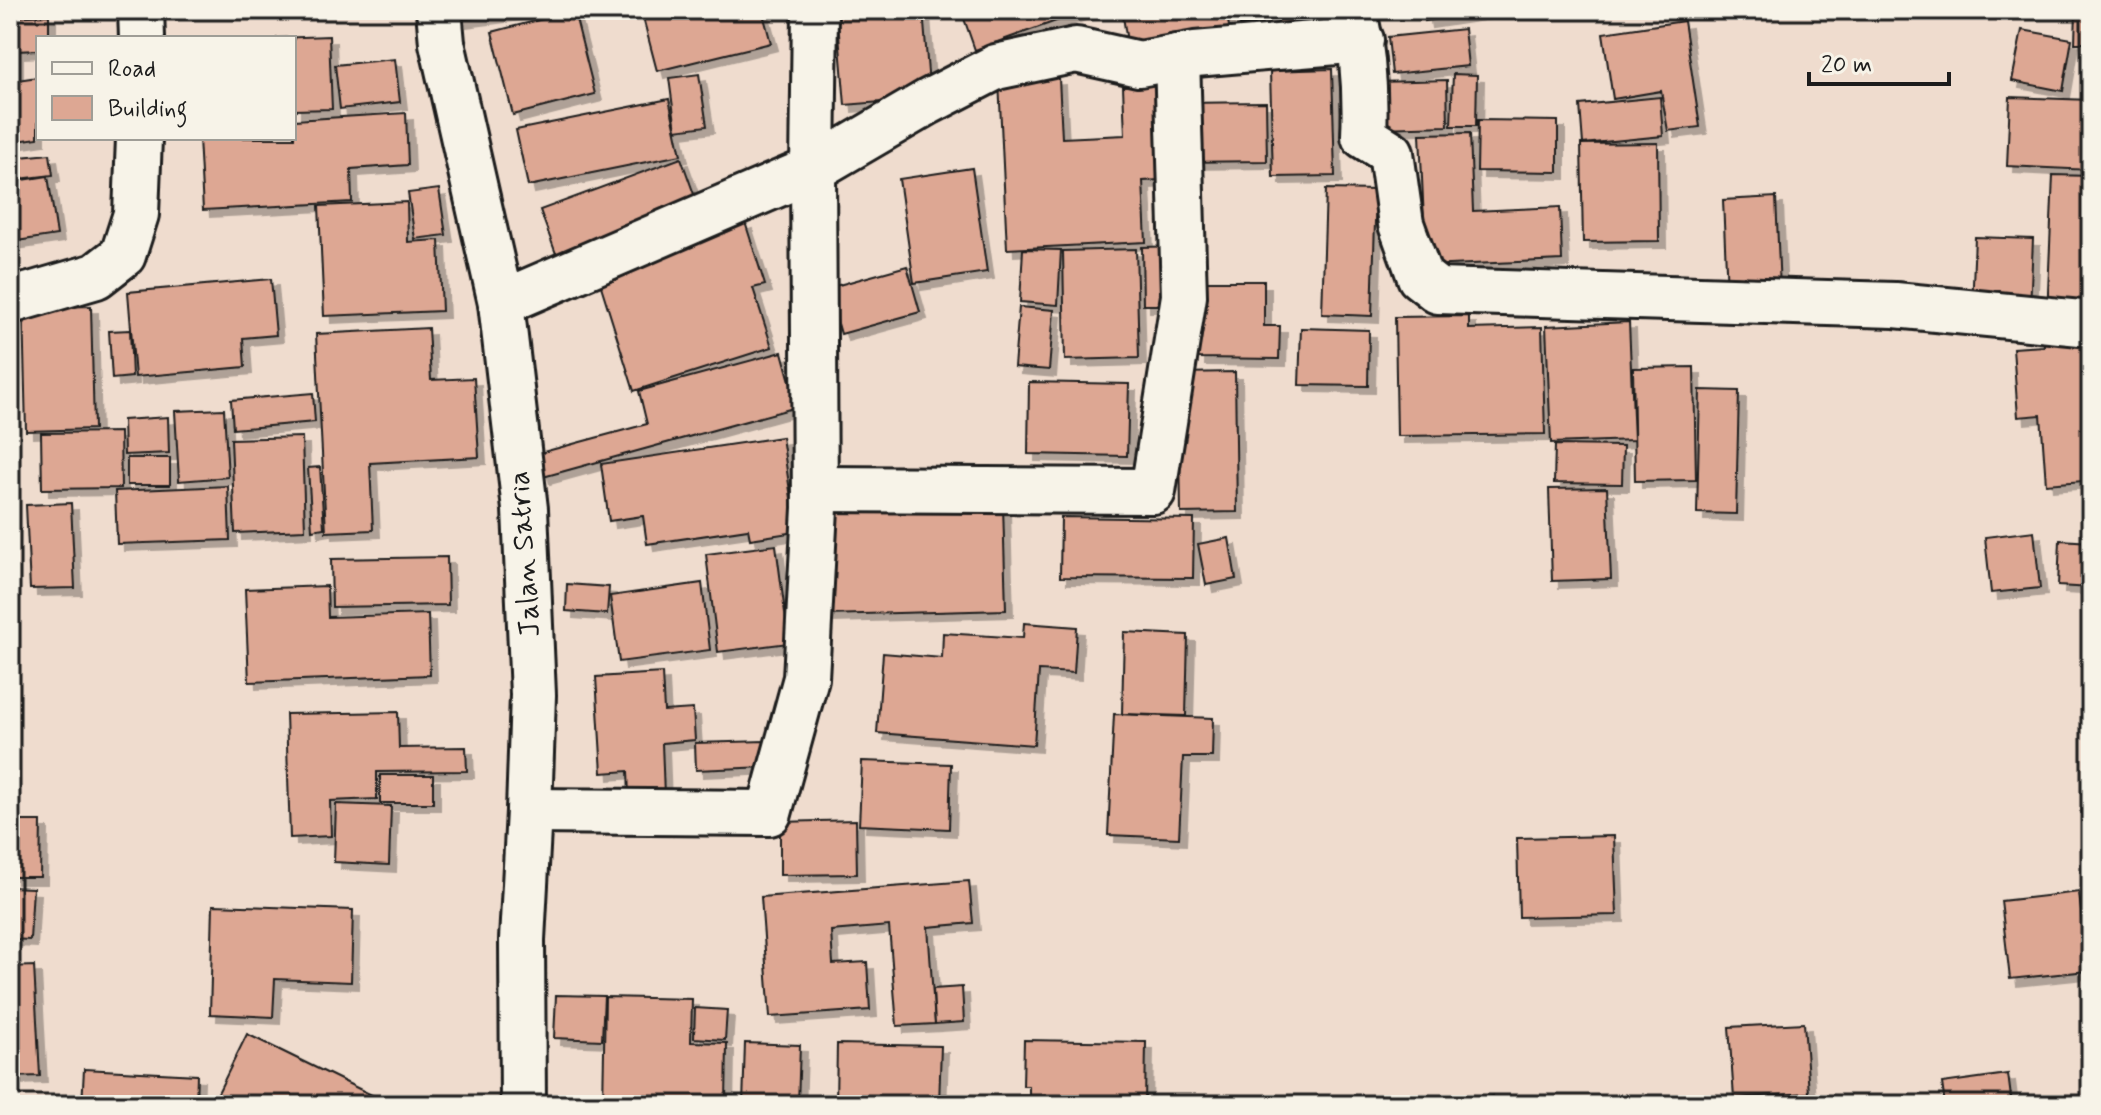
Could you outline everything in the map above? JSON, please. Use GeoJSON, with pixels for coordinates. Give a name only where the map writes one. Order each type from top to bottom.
{"type":"FeatureCollection","features":[{"type":"Feature","properties":{"kind":"street"},"geometry":{"type":"LineString","coordinates":[[141,10],[142,36]]}},
{"type":"Feature","properties":{"kind":"street","name":"Jalan Satria"},"geometry":{"type":"LineString","coordinates":[[439,10],[442,43],[501,303],[525,509],[533,695],[522,940],[523,1105]]}},
{"type":"Feature","properties":{"kind":"street"},"geometry":{"type":"LineString","coordinates":[[529,811],[769,813],[806,678],[815,489],[815,10]]}},
{"type":"Feature","properties":{"kind":"street"},"geometry":{"type":"LineString","coordinates":[[501,303],[813,169],[928,102],[996,67],[1076,50],[1139,64],[1357,25],[1365,100],[1364,136],[1391,153],[1401,224],[1420,277],[1438,291],[1895,305],[2091,324]]}},
{"type":"Feature","properties":{"kind":"street"},"geometry":{"type":"LineString","coordinates":[[815,489],[1153,491],[1184,296],[1177,57]]}},
{"type":"Feature","properties":{"kind":"street"},"geometry":{"type":"LineString","coordinates":[[10,301],[96,276],[123,255],[136,214],[139,140]]}},
{"type":"Feature","properties":{"kind":"building"},"geometry":{"type":"Polygon","coordinates":[[[459,10],[539,10],[460,20],[459,10]]]}},
{"type":"Feature","properties":{"kind":"building"},"geometry":{"type":"Polygon","coordinates":[[[641,10],[762,10],[771,43],[657,71],[641,10]]]}},
{"type":"Feature","properties":{"kind":"building"},"geometry":{"type":"Polygon","coordinates":[[[837,10],[923,10],[930,98],[845,105],[837,10]]]}},
{"type":"Feature","properties":{"kind":"building"},"geometry":{"type":"Polygon","coordinates":[[[961,10],[1087,10],[975,50],[961,10]]]}},
{"type":"Feature","properties":{"kind":"building"},"geometry":{"type":"Polygon","coordinates":[[[1122,10],[1226,10],[1231,37],[1129,55],[1122,10]]]}},
{"type":"Feature","properties":{"kind":"building"},"geometry":{"type":"Polygon","coordinates":[[[1238,10],[1338,10],[1341,29],[1281,39],[1278,19],[1240,25],[1238,10]]]}},
{"type":"Feature","properties":{"kind":"building"},"geometry":{"type":"Polygon","coordinates":[[[1423,10],[1497,10],[1425,21],[1423,10]]]}},
{"type":"Feature","properties":{"kind":"building"},"geometry":{"type":"Polygon","coordinates":[[[2076,10],[2091,10],[2091,43],[2075,43],[2076,10]]]}},
{"type":"Feature","properties":{"kind":"building"},"geometry":{"type":"Polygon","coordinates":[[[574,11],[595,94],[513,115],[492,32],[574,11]]]}},
{"type":"Feature","properties":{"kind":"building"},"geometry":{"type":"Polygon","coordinates":[[[49,15],[49,36],[36,36],[36,50],[16,51],[16,75],[10,75],[10,17],[49,15]]]}},
{"type":"Feature","properties":{"kind":"building"},"geometry":{"type":"Polygon","coordinates":[[[1684,21],[1700,127],[1668,131],[1661,91],[1613,99],[1603,33],[1684,21]]]}},
{"type":"Feature","properties":{"kind":"building"},"geometry":{"type":"Polygon","coordinates":[[[1464,29],[1468,66],[1392,74],[1388,37],[1464,29]]]}},
{"type":"Feature","properties":{"kind":"building"},"geometry":{"type":"Polygon","coordinates":[[[2022,30],[2072,39],[2063,91],[2012,81],[2022,30]]]}},
{"type":"Feature","properties":{"kind":"building"},"geometry":{"type":"Polygon","coordinates":[[[329,36],[332,109],[296,110],[296,37],[329,36]]]}},
{"type":"Feature","properties":{"kind":"building"},"geometry":{"type":"Polygon","coordinates":[[[395,59],[400,102],[340,109],[335,65],[395,59]]]}},
{"type":"Feature","properties":{"kind":"building"},"geometry":{"type":"Polygon","coordinates":[[[1332,69],[1335,176],[1273,177],[1270,71],[1332,69]]]}},
{"type":"Feature","properties":{"kind":"building"},"geometry":{"type":"Polygon","coordinates":[[[699,74],[707,126],[676,130],[669,78],[699,74]]]}},
{"type":"Feature","properties":{"kind":"building"},"geometry":{"type":"Polygon","coordinates":[[[1453,74],[1477,75],[1476,126],[1451,126],[1453,74]]]}},
{"type":"Feature","properties":{"kind":"building"},"geometry":{"type":"Polygon","coordinates":[[[36,77],[36,138],[10,142],[10,81],[36,77]]]}},
{"type":"Feature","properties":{"kind":"building"},"geometry":{"type":"Polygon","coordinates":[[[1059,78],[1062,138],[1125,135],[1123,86],[1174,84],[1178,179],[1143,181],[1146,242],[1007,249],[999,81],[1059,78]]]}},
{"type":"Feature","properties":{"kind":"building"},"geometry":{"type":"Polygon","coordinates":[[[1447,80],[1448,126],[1380,128],[1379,82],[1447,80]]]}},
{"type":"Feature","properties":{"kind":"building"},"geometry":{"type":"Polygon","coordinates":[[[1660,97],[1663,136],[1583,144],[1580,105],[1660,97]]]}},
{"type":"Feature","properties":{"kind":"building"},"geometry":{"type":"Polygon","coordinates":[[[2010,97],[2091,100],[2091,170],[2007,166],[2010,97]]]}},
{"type":"Feature","properties":{"kind":"building"},"geometry":{"type":"Polygon","coordinates":[[[669,99],[681,155],[528,186],[516,130],[669,99]]]}},
{"type":"Feature","properties":{"kind":"building"},"geometry":{"type":"Polygon","coordinates":[[[1266,102],[1267,161],[1181,162],[1180,103],[1266,102]]]}},
{"type":"Feature","properties":{"kind":"building"},"geometry":{"type":"Polygon","coordinates":[[[406,113],[408,165],[351,169],[352,202],[203,210],[199,140],[296,140],[296,120],[406,113]]]}},
{"type":"Feature","properties":{"kind":"building"},"geometry":{"type":"Polygon","coordinates":[[[1478,120],[1558,121],[1558,172],[1477,171],[1478,120]]]}},
{"type":"Feature","properties":{"kind":"building"},"geometry":{"type":"Polygon","coordinates":[[[1470,133],[1473,211],[1560,207],[1562,260],[1426,266],[1420,134],[1470,133]]]}},
{"type":"Feature","properties":{"kind":"building"},"geometry":{"type":"Polygon","coordinates":[[[1658,143],[1659,241],[1583,242],[1581,144],[1658,143]]]}},
{"type":"Feature","properties":{"kind":"building"},"geometry":{"type":"Polygon","coordinates":[[[50,154],[53,175],[10,180],[10,158],[50,154]]]}},
{"type":"Feature","properties":{"kind":"building"},"geometry":{"type":"Polygon","coordinates":[[[681,158],[700,211],[559,262],[540,210],[681,158]]]}},
{"type":"Feature","properties":{"kind":"building"},"geometry":{"type":"Polygon","coordinates":[[[972,168],[987,272],[914,283],[899,179],[972,168]]]}},
{"type":"Feature","properties":{"kind":"building"},"geometry":{"type":"Polygon","coordinates":[[[2053,175],[2091,176],[2091,318],[2047,316],[2053,175]]]}},
{"type":"Feature","properties":{"kind":"building"},"geometry":{"type":"Polygon","coordinates":[[[48,176],[57,235],[10,242],[10,182],[48,176]]]}},
{"type":"Feature","properties":{"kind":"building"},"geometry":{"type":"Polygon","coordinates":[[[439,189],[446,235],[415,239],[408,193],[439,189]]]}},
{"type":"Feature","properties":{"kind":"building"},"geometry":{"type":"Polygon","coordinates":[[[1326,189],[1376,190],[1372,316],[1322,314],[1326,189]]]}},
{"type":"Feature","properties":{"kind":"building"},"geometry":{"type":"Polygon","coordinates":[[[1776,197],[1780,290],[1727,292],[1723,200],[1776,197]]]}},
{"type":"Feature","properties":{"kind":"building"},"geometry":{"type":"Polygon","coordinates":[[[407,202],[408,242],[439,240],[442,311],[324,316],[319,206],[407,202]]]}},
{"type":"Feature","properties":{"kind":"building"},"geometry":{"type":"Polygon","coordinates":[[[745,222],[765,285],[753,288],[772,347],[634,391],[596,270],[745,222]]]}},
{"type":"Feature","properties":{"kind":"building"},"geometry":{"type":"Polygon","coordinates":[[[1975,237],[2033,239],[2030,310],[1972,308],[1975,237]]]}},
{"type":"Feature","properties":{"kind":"building"},"geometry":{"type":"Polygon","coordinates":[[[1180,246],[1181,305],[1143,305],[1142,247],[1180,246]]]}},
{"type":"Feature","properties":{"kind":"building"},"geometry":{"type":"Polygon","coordinates":[[[1023,249],[1061,250],[1058,305],[1020,302],[1023,249]]]}},
{"type":"Feature","properties":{"kind":"building"},"geometry":{"type":"Polygon","coordinates":[[[1136,249],[1139,358],[1065,360],[1063,251],[1136,249]]]}},
{"type":"Feature","properties":{"kind":"building"},"geometry":{"type":"Polygon","coordinates":[[[907,266],[920,312],[841,334],[828,288],[907,266]]]}},
{"type":"Feature","properties":{"kind":"building"},"geometry":{"type":"Polygon","coordinates":[[[271,279],[276,335],[243,338],[245,367],[135,377],[128,292],[271,279]]]}},
{"type":"Feature","properties":{"kind":"building"},"geometry":{"type":"Polygon","coordinates":[[[1200,281],[1264,281],[1264,326],[1280,326],[1279,359],[1198,358],[1200,281]]]}},
{"type":"Feature","properties":{"kind":"building"},"geometry":{"type":"Polygon","coordinates":[[[91,306],[94,429],[26,431],[23,308],[91,306]]]}},
{"type":"Feature","properties":{"kind":"building"},"geometry":{"type":"Polygon","coordinates":[[[1019,307],[1054,310],[1049,370],[1014,367],[1019,307]]]}},
{"type":"Feature","properties":{"kind":"building"},"geometry":{"type":"Polygon","coordinates":[[[1469,316],[1469,329],[1542,327],[1545,434],[1397,436],[1395,317],[1469,316]]]}},
{"type":"Feature","properties":{"kind":"building"},"geometry":{"type":"Polygon","coordinates":[[[1629,322],[1634,440],[1551,443],[1546,326],[1629,322]]]}},
{"type":"Feature","properties":{"kind":"building"},"geometry":{"type":"Polygon","coordinates":[[[428,328],[431,380],[474,378],[479,457],[370,463],[373,530],[326,532],[316,334],[428,328]]]}},
{"type":"Feature","properties":{"kind":"building"},"geometry":{"type":"Polygon","coordinates":[[[1301,328],[1369,330],[1368,386],[1299,385],[1301,328]]]}},
{"type":"Feature","properties":{"kind":"building"},"geometry":{"type":"Polygon","coordinates":[[[130,330],[132,377],[112,379],[109,331],[130,330]]]}},
{"type":"Feature","properties":{"kind":"building"},"geometry":{"type":"Polygon","coordinates":[[[2091,330],[2091,536],[2087,537],[2083,481],[2046,484],[2041,415],[2018,417],[2013,348],[2044,346],[2043,333],[2091,330]]]}},
{"type":"Feature","properties":{"kind":"building"},"geometry":{"type":"Polygon","coordinates":[[[782,352],[797,407],[543,477],[536,454],[647,424],[639,391],[782,352]]]}},
{"type":"Feature","properties":{"kind":"building"},"geometry":{"type":"Polygon","coordinates":[[[1694,367],[1696,480],[1635,481],[1633,368],[1694,367]]]}},
{"type":"Feature","properties":{"kind":"building"},"geometry":{"type":"Polygon","coordinates":[[[1235,372],[1237,512],[1181,513],[1179,373],[1235,372]]]}},
{"type":"Feature","properties":{"kind":"building"},"geometry":{"type":"Polygon","coordinates":[[[1029,382],[1129,384],[1127,456],[1028,454],[1029,382]]]}},
{"type":"Feature","properties":{"kind":"building"},"geometry":{"type":"Polygon","coordinates":[[[1700,390],[1739,391],[1736,514],[1697,513],[1700,390]]]}},
{"type":"Feature","properties":{"kind":"building"},"geometry":{"type":"Polygon","coordinates":[[[313,393],[315,422],[233,429],[231,400],[313,393]]]}},
{"type":"Feature","properties":{"kind":"building"},"geometry":{"type":"Polygon","coordinates":[[[224,409],[228,477],[179,481],[175,411],[224,409]]]}},
{"type":"Feature","properties":{"kind":"building"},"geometry":{"type":"Polygon","coordinates":[[[168,417],[169,453],[124,455],[123,420],[168,417]]]}},
{"type":"Feature","properties":{"kind":"building"},"geometry":{"type":"Polygon","coordinates":[[[120,432],[121,488],[42,489],[41,433],[120,432]]]}},
{"type":"Feature","properties":{"kind":"building"},"geometry":{"type":"Polygon","coordinates":[[[302,437],[305,530],[235,533],[231,439],[302,437]]]}},
{"type":"Feature","properties":{"kind":"building"},"geometry":{"type":"Polygon","coordinates":[[[782,437],[796,532],[750,539],[748,529],[647,544],[643,516],[609,521],[601,464],[782,437]]]}},
{"type":"Feature","properties":{"kind":"building"},"geometry":{"type":"Polygon","coordinates":[[[1555,445],[1623,446],[1622,484],[1554,483],[1555,445]]]}},
{"type":"Feature","properties":{"kind":"building"},"geometry":{"type":"Polygon","coordinates":[[[127,458],[170,458],[170,485],[127,485],[127,458]]]}},
{"type":"Feature","properties":{"kind":"building"},"geometry":{"type":"Polygon","coordinates":[[[320,467],[324,528],[312,530],[308,468],[320,467]]]}},
{"type":"Feature","properties":{"kind":"building"},"geometry":{"type":"Polygon","coordinates":[[[228,486],[230,540],[117,544],[115,491],[228,486]]]}},
{"type":"Feature","properties":{"kind":"building"},"geometry":{"type":"Polygon","coordinates":[[[1607,488],[1611,579],[1552,581],[1549,489],[1607,488]]]}},
{"type":"Feature","properties":{"kind":"building"},"geometry":{"type":"Polygon","coordinates":[[[71,503],[75,588],[30,589],[26,505],[71,503]]]}},
{"type":"Feature","properties":{"kind":"building"},"geometry":{"type":"Polygon","coordinates":[[[1003,505],[1006,610],[827,615],[824,509],[1003,505]]]}},
{"type":"Feature","properties":{"kind":"building"},"geometry":{"type":"Polygon","coordinates":[[[1061,517],[1194,519],[1193,578],[1060,577],[1061,517]]]}},
{"type":"Feature","properties":{"kind":"building"},"geometry":{"type":"Polygon","coordinates":[[[2034,531],[2040,588],[1991,593],[1985,537],[2034,531]]]}},
{"type":"Feature","properties":{"kind":"building"},"geometry":{"type":"Polygon","coordinates":[[[1229,538],[1236,579],[1206,585],[1198,544],[1229,538]]]}},
{"type":"Feature","properties":{"kind":"building"},"geometry":{"type":"Polygon","coordinates":[[[2060,540],[2091,542],[2091,588],[2058,586],[2060,540]]]}},
{"type":"Feature","properties":{"kind":"building"},"geometry":{"type":"Polygon","coordinates":[[[776,545],[789,643],[718,652],[706,554],[776,545]]]}},
{"type":"Feature","properties":{"kind":"building"},"geometry":{"type":"Polygon","coordinates":[[[447,557],[448,605],[332,607],[331,559],[447,557]]]}},
{"type":"Feature","properties":{"kind":"building"},"geometry":{"type":"Polygon","coordinates":[[[702,583],[710,650],[619,662],[610,596],[702,583]]]}},
{"type":"Feature","properties":{"kind":"building"},"geometry":{"type":"Polygon","coordinates":[[[567,584],[609,587],[607,614],[566,611],[567,584]]]}},
{"type":"Feature","properties":{"kind":"building"},"geometry":{"type":"Polygon","coordinates":[[[327,586],[328,617],[428,614],[430,675],[249,682],[245,589],[327,586]]]}},
{"type":"Feature","properties":{"kind":"building"},"geometry":{"type":"Polygon","coordinates":[[[1024,623],[1077,627],[1074,673],[1039,671],[1034,745],[877,733],[883,653],[942,658],[943,633],[1023,638],[1024,623]]]}},
{"type":"Feature","properties":{"kind":"building"},"geometry":{"type":"Polygon","coordinates":[[[1124,632],[1188,635],[1186,716],[1122,714],[1124,632]]]}},
{"type":"Feature","properties":{"kind":"building"},"geometry":{"type":"Polygon","coordinates":[[[662,673],[664,711],[693,709],[695,740],[662,743],[664,795],[629,796],[628,771],[602,773],[596,677],[662,673]]]}},
{"type":"Feature","properties":{"kind":"building"},"geometry":{"type":"Polygon","coordinates":[[[398,712],[399,748],[466,747],[467,771],[377,772],[377,799],[330,801],[331,836],[290,838],[286,714],[398,712]]]}},
{"type":"Feature","properties":{"kind":"building"},"geometry":{"type":"Polygon","coordinates":[[[1114,714],[1213,718],[1212,757],[1183,757],[1179,838],[1108,835],[1114,714]]]}},
{"type":"Feature","properties":{"kind":"building"},"geometry":{"type":"Polygon","coordinates":[[[765,741],[767,767],[696,770],[695,743],[765,741]]]}},
{"type":"Feature","properties":{"kind":"building"},"geometry":{"type":"Polygon","coordinates":[[[862,761],[951,764],[949,829],[859,825],[862,761]]]}},
{"type":"Feature","properties":{"kind":"building"},"geometry":{"type":"Polygon","coordinates":[[[380,775],[433,775],[433,803],[380,803],[380,775]]]}},
{"type":"Feature","properties":{"kind":"building"},"geometry":{"type":"Polygon","coordinates":[[[336,804],[391,806],[389,865],[334,862],[336,804]]]}},
{"type":"Feature","properties":{"kind":"building"},"geometry":{"type":"Polygon","coordinates":[[[856,820],[857,874],[780,875],[780,822],[856,820]]]}},
{"type":"Feature","properties":{"kind":"building"},"geometry":{"type":"Polygon","coordinates":[[[10,821],[41,821],[40,877],[10,877],[10,821]]]}},
{"type":"Feature","properties":{"kind":"building"},"geometry":{"type":"Polygon","coordinates":[[[1614,836],[1617,915],[1519,917],[1517,838],[1614,836]]]}},
{"type":"Feature","properties":{"kind":"building"},"geometry":{"type":"Polygon","coordinates":[[[969,881],[973,923],[928,927],[935,1024],[897,1026],[889,926],[831,931],[833,964],[867,962],[870,1010],[770,1017],[761,897],[969,881]]]}},
{"type":"Feature","properties":{"kind":"building"},"geometry":{"type":"Polygon","coordinates":[[[10,887],[33,888],[30,940],[10,939],[10,887]]]}},
{"type":"Feature","properties":{"kind":"building"},"geometry":{"type":"Polygon","coordinates":[[[2079,892],[2087,971],[2010,979],[2001,901],[2079,892]]]}},
{"type":"Feature","properties":{"kind":"building"},"geometry":{"type":"Polygon","coordinates":[[[213,905],[353,910],[351,982],[275,979],[273,1017],[210,1014],[213,905]]]}},
{"type":"Feature","properties":{"kind":"building"},"geometry":{"type":"Polygon","coordinates":[[[34,966],[40,1076],[10,1077],[10,967],[34,966]]]}},
{"type":"Feature","properties":{"kind":"building"},"geometry":{"type":"Polygon","coordinates":[[[962,987],[964,1022],[935,1024],[933,989],[962,987]]]}},
{"type":"Feature","properties":{"kind":"building"},"geometry":{"type":"Polygon","coordinates":[[[556,995],[604,996],[602,1040],[554,1038],[556,995]]]}},
{"type":"Feature","properties":{"kind":"building"},"geometry":{"type":"Polygon","coordinates":[[[605,997],[692,999],[691,1042],[727,1043],[726,1105],[603,1105],[605,997]]]}},
{"type":"Feature","properties":{"kind":"building"},"geometry":{"type":"Polygon","coordinates":[[[695,1008],[727,1010],[725,1040],[694,1038],[695,1008]]]}},
{"type":"Feature","properties":{"kind":"building"},"geometry":{"type":"Polygon","coordinates":[[[1804,1023],[1809,1093],[1734,1098],[1729,1027],[1804,1023]]]}},
{"type":"Feature","properties":{"kind":"building"},"geometry":{"type":"Polygon","coordinates":[[[247,1034],[392,1105],[212,1105],[247,1034]]]}},
{"type":"Feature","properties":{"kind":"building"},"geometry":{"type":"Polygon","coordinates":[[[1024,1040],[1146,1042],[1145,1105],[1029,1105],[1029,1086],[1023,1086],[1024,1040]]]}},
{"type":"Feature","properties":{"kind":"building"},"geometry":{"type":"Polygon","coordinates":[[[745,1043],[800,1045],[798,1105],[743,1105],[745,1043]]]}},
{"type":"Feature","properties":{"kind":"building"},"geometry":{"type":"Polygon","coordinates":[[[837,1044],[941,1046],[939,1105],[836,1105],[837,1044]]]}},
{"type":"Feature","properties":{"kind":"building"},"geometry":{"type":"Polygon","coordinates":[[[84,1069],[197,1075],[196,1105],[82,1105],[84,1069]]]}},
{"type":"Feature","properties":{"kind":"building"},"geometry":{"type":"Polygon","coordinates":[[[2008,1074],[2012,1105],[1945,1105],[1942,1083],[2008,1074]]]}},
{"type":"Feature","properties":{"kind":"building"},"geometry":{"type":"Polygon","coordinates":[[[1492,1096],[1494,1105],[1447,1105],[1492,1096]]]}}]}
